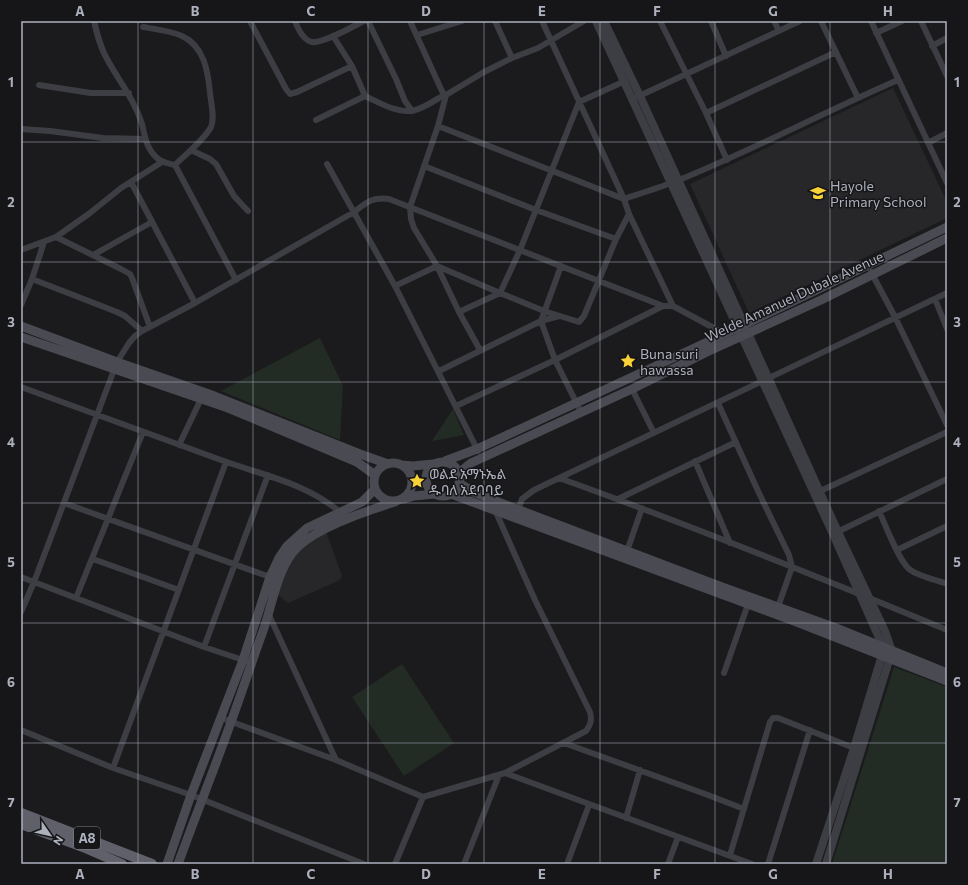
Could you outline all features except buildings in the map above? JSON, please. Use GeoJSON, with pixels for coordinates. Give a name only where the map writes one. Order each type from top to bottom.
{"type":"FeatureCollection","features":[{"type":"Feature","properties":{"kind":"highway","name":"A8"},"geometry":{"type":"LineString","coordinates":[[21,813],[152,864]]}},
{"type":"Feature","properties":{"kind":"highway","name":"A8"},"geometry":{"type":"LineString","coordinates":[[21,824],[83,847],[122,864]]}},
{"type":"Feature","properties":{"kind":"main road"},"geometry":{"type":"LineString","coordinates":[[402,465],[408,469],[412,475],[412,489],[408,495],[398,501],[388,501],[382,498],[375,489],[374,480],[382,467],[388,464],[395,463],[413,466],[433,464],[477,449],[725,334],[947,227]]}},
{"type":"Feature","properties":{"kind":"main road","name":"Welde Amanuel Dubale Avenue"},"geometry":{"type":"LineString","coordinates":[[459,473],[471,463],[821,300],[947,238]]}},
{"type":"Feature","properties":{"kind":"main road"},"geometry":{"type":"LineString","coordinates":[[21,326],[115,366]]}},
{"type":"Feature","properties":{"kind":"main road"},"geometry":{"type":"LineString","coordinates":[[21,338],[115,366],[205,396],[388,464]]}},
{"type":"Feature","properties":{"kind":"main road"},"geometry":{"type":"LineString","coordinates":[[668,360],[671,369]]}},
{"type":"Feature","properties":{"kind":"main road"},"geometry":{"type":"LineString","coordinates":[[205,396],[228,408],[357,462],[376,475]]}},
{"type":"Feature","properties":{"kind":"main road"},"geometry":{"type":"LineString","coordinates":[[445,461],[456,467],[459,473],[460,480],[458,487],[451,494]]}},
{"type":"Feature","properties":{"kind":"main road"},"geometry":{"type":"LineString","coordinates":[[433,464],[428,469],[426,483],[434,494]]}},
{"type":"Feature","properties":{"kind":"main road"},"geometry":{"type":"LineString","coordinates":[[459,483],[474,492],[518,510],[836,628],[947,681]]}},
{"type":"Feature","properties":{"kind":"main road"},"geometry":{"type":"LineString","coordinates":[[167,864],[221,718],[269,615],[278,558],[297,536],[318,522],[366,499],[375,489]]}},
{"type":"Feature","properties":{"kind":"main road"},"geometry":{"type":"LineString","coordinates":[[178,864],[231,722],[247,661],[275,573],[301,544],[319,532],[369,510],[414,496],[434,494],[441,496],[451,494],[748,604],[947,673]]}},
{"type":"Feature","properties":{"kind":"street"},"geometry":{"type":"LineString","coordinates":[[94,21],[98,38],[107,59],[129,93],[142,123],[148,146],[155,157],[162,162],[175,165],[236,280]]}},
{"type":"Feature","properties":{"kind":"street"},"geometry":{"type":"LineString","coordinates":[[250,21],[286,90],[290,94],[352,66]]}},
{"type":"Feature","properties":{"kind":"street"},"geometry":{"type":"LineString","coordinates":[[295,21],[299,31],[311,42],[316,42],[333,36],[364,21]]}},
{"type":"Feature","properties":{"kind":"street"},"geometry":{"type":"LineString","coordinates":[[368,21],[405,101],[412,111]]}},
{"type":"Feature","properties":{"kind":"street"},"geometry":{"type":"LineString","coordinates":[[410,21],[445,95],[438,126],[410,207],[411,220],[414,228],[437,266],[458,312],[480,350]]}},
{"type":"Feature","properties":{"kind":"street"},"geometry":{"type":"LineString","coordinates":[[417,35],[462,21]]}},
{"type":"Feature","properties":{"kind":"street"},"geometry":{"type":"LineString","coordinates":[[495,21],[512,58]]}},
{"type":"Feature","properties":{"kind":"street"},"geometry":{"type":"LineString","coordinates":[[542,21],[624,199],[629,214],[673,306]]}},
{"type":"Feature","properties":{"kind":"street"},"geometry":{"type":"LineString","coordinates":[[333,36],[352,66],[365,96],[395,110],[412,111],[426,106],[484,72],[512,58],[538,48],[584,21]]}},
{"type":"Feature","properties":{"kind":"street"},"geometry":{"type":"LineString","coordinates":[[596,21],[625,81],[636,98]]}},
{"type":"Feature","properties":{"kind":"street"},"geometry":{"type":"LineString","coordinates":[[604,21],[636,98],[817,492],[860,594],[887,653],[816,864]]}},
{"type":"Feature","properties":{"kind":"street"},"geometry":{"type":"LineString","coordinates":[[660,21],[706,113],[726,160]]}},
{"type":"Feature","properties":{"kind":"street"},"geometry":{"type":"LineString","coordinates":[[711,21],[726,56]]}},
{"type":"Feature","properties":{"kind":"street"},"geometry":{"type":"LineString","coordinates":[[774,21],[779,31]]}},
{"type":"Feature","properties":{"kind":"street"},"geometry":{"type":"LineString","coordinates":[[636,98],[800,21]]}},
{"type":"Feature","properties":{"kind":"street"},"geometry":{"type":"LineString","coordinates":[[821,21],[858,98]]}},
{"type":"Feature","properties":{"kind":"street"},"geometry":{"type":"LineString","coordinates":[[871,21],[947,182]]}},
{"type":"Feature","properties":{"kind":"street"},"geometry":{"type":"LineString","coordinates":[[876,33],[902,21]]}},
{"type":"Feature","properties":{"kind":"street"},"geometry":{"type":"LineString","coordinates":[[921,21],[947,76]]}},
{"type":"Feature","properties":{"kind":"street"},"geometry":{"type":"LineString","coordinates":[[143,26],[181,35],[192,41],[198,47],[204,61],[210,85],[212,122],[210,128],[204,137],[175,165]]}},
{"type":"Feature","properties":{"kind":"street"},"geometry":{"type":"LineString","coordinates":[[932,46],[947,38]]}},
{"type":"Feature","properties":{"kind":"street"},"geometry":{"type":"LineString","coordinates":[[706,113],[836,52]]}},
{"type":"Feature","properties":{"kind":"street"},"geometry":{"type":"LineString","coordinates":[[438,126],[624,199],[675,182],[726,160],[898,80]]}},
{"type":"Feature","properties":{"kind":"street"},"geometry":{"type":"LineString","coordinates":[[458,312],[500,293],[520,250],[579,102],[625,81]]}},
{"type":"Feature","properties":{"kind":"street"},"geometry":{"type":"LineString","coordinates":[[39,85],[91,93],[129,93]]}},
{"type":"Feature","properties":{"kind":"street"},"geometry":{"type":"LineString","coordinates":[[316,120],[365,96]]}},
{"type":"Feature","properties":{"kind":"street"},"geometry":{"type":"LineString","coordinates":[[21,129],[103,138],[145,139]]}},
{"type":"Feature","properties":{"kind":"street"},"geometry":{"type":"LineString","coordinates":[[928,143],[947,133]]}},
{"type":"Feature","properties":{"kind":"street"},"geometry":{"type":"LineString","coordinates":[[190,150],[210,159],[216,164],[234,196],[248,211]]}},
{"type":"Feature","properties":{"kind":"street"},"geometry":{"type":"LineString","coordinates":[[21,250],[56,237],[90,213],[121,188],[162,162]]}},
{"type":"Feature","properties":{"kind":"street"},"geometry":{"type":"LineString","coordinates":[[327,164],[395,286],[482,458]]}},
{"type":"Feature","properties":{"kind":"street"},"geometry":{"type":"LineString","coordinates":[[424,166],[536,210],[616,239]]}},
{"type":"Feature","properties":{"kind":"street"},"geometry":{"type":"LineString","coordinates":[[131,182],[195,303]]}},
{"type":"Feature","properties":{"kind":"street"},"geometry":{"type":"LineString","coordinates":[[21,612],[34,582],[115,366],[129,343],[142,331],[236,280],[354,212],[372,199],[389,199],[663,306],[673,306],[725,334]]}},
{"type":"Feature","properties":{"kind":"street"},"geometry":{"type":"LineString","coordinates":[[395,286],[437,266],[544,311],[579,322],[584,316],[616,239],[629,214]]}},
{"type":"Feature","properties":{"kind":"street"},"geometry":{"type":"LineString","coordinates":[[93,255],[152,222]]}},
{"type":"Feature","properties":{"kind":"street"},"geometry":{"type":"LineString","coordinates":[[56,237],[130,274],[150,327]]}},
{"type":"Feature","properties":{"kind":"street"},"geometry":{"type":"LineString","coordinates":[[21,305],[32,280],[44,242]]}},
{"type":"Feature","properties":{"kind":"street"},"geometry":{"type":"LineString","coordinates":[[561,266],[541,321],[555,360],[581,412]]}},
{"type":"Feature","properties":{"kind":"street"},"geometry":{"type":"LineString","coordinates":[[867,266],[895,318],[947,425]]}},
{"type":"Feature","properties":{"kind":"street"},"geometry":{"type":"LineString","coordinates":[[32,280],[117,312],[125,316],[142,331]]}},
{"type":"Feature","properties":{"kind":"street"},"geometry":{"type":"LineString","coordinates":[[518,510],[522,499],[526,495],[559,478],[947,293]]}},
{"type":"Feature","properties":{"kind":"street"},"geometry":{"type":"LineString","coordinates":[[935,299],[947,329]]}},
{"type":"Feature","properties":{"kind":"street"},"geometry":{"type":"LineString","coordinates":[[456,406],[555,360],[663,306]]}},
{"type":"Feature","properties":{"kind":"street"},"geometry":{"type":"LineString","coordinates":[[439,372],[480,350],[541,321],[559,316]]}},
{"type":"Feature","properties":{"kind":"street"},"geometry":{"type":"LineString","coordinates":[[21,386],[226,462],[268,475],[314,494],[340,512]]}},
{"type":"Feature","properties":{"kind":"street"},"geometry":{"type":"LineString","coordinates":[[632,389],[654,433]]}},
{"type":"Feature","properties":{"kind":"street"},"geometry":{"type":"LineString","coordinates":[[179,445],[205,396]]}},
{"type":"Feature","properties":{"kind":"street"},"geometry":{"type":"LineString","coordinates":[[718,403],[758,491],[786,547],[792,567],[778,607]]}},
{"type":"Feature","properties":{"kind":"street"},"geometry":{"type":"LineString","coordinates":[[76,598],[143,432]]}},
{"type":"Feature","properties":{"kind":"street"},"geometry":{"type":"LineString","coordinates":[[817,492],[947,432]]}},
{"type":"Feature","properties":{"kind":"street"},"geometry":{"type":"LineString","coordinates":[[618,499],[736,442]]}},
{"type":"Feature","properties":{"kind":"street"},"geometry":{"type":"LineString","coordinates":[[113,768],[226,462]]}},
{"type":"Feature","properties":{"kind":"street"},"geometry":{"type":"LineString","coordinates":[[695,462],[730,543]]}},
{"type":"Feature","properties":{"kind":"street"},"geometry":{"type":"LineString","coordinates":[[204,647],[268,475]]}},
{"type":"Feature","properties":{"kind":"street"},"geometry":{"type":"LineString","coordinates":[[559,478],[642,508],[947,630]]}},
{"type":"Feature","properties":{"kind":"street"},"geometry":{"type":"LineString","coordinates":[[835,533],[947,479]]}},
{"type":"Feature","properties":{"kind":"street"},"geometry":{"type":"LineString","coordinates":[[64,503],[236,564],[275,573]]}},
{"type":"Feature","properties":{"kind":"street"},"geometry":{"type":"LineString","coordinates":[[627,551],[642,508]]}},
{"type":"Feature","properties":{"kind":"street"},"geometry":{"type":"LineString","coordinates":[[221,718],[336,760],[423,797],[502,774],[586,731],[592,718],[590,712],[535,600],[495,510]]}},
{"type":"Feature","properties":{"kind":"street"},"geometry":{"type":"LineString","coordinates":[[879,511],[897,550],[912,571],[947,584]]}},
{"type":"Feature","properties":{"kind":"street"},"geometry":{"type":"LineString","coordinates":[[897,550],[946,528]]}},
{"type":"Feature","properties":{"kind":"street"},"geometry":{"type":"LineString","coordinates":[[826,864],[887,653],[885,631],[835,533]]}},
{"type":"Feature","properties":{"kind":"street"},"geometry":{"type":"LineString","coordinates":[[93,558],[179,590]]}},
{"type":"Feature","properties":{"kind":"street"},"geometry":{"type":"LineString","coordinates":[[21,577],[204,647],[247,661]]}},
{"type":"Feature","properties":{"kind":"street"},"geometry":{"type":"LineString","coordinates":[[724,673],[748,604]]}},
{"type":"Feature","properties":{"kind":"street"},"geometry":{"type":"LineString","coordinates":[[269,615],[336,760]]}},
{"type":"Feature","properties":{"kind":"street"},"geometry":{"type":"LineString","coordinates":[[730,855],[770,722],[774,718],[778,718],[810,730],[854,748]]}},
{"type":"Feature","properties":{"kind":"street"},"geometry":{"type":"LineString","coordinates":[[21,730],[113,768],[191,796],[364,864]]}},
{"type":"Feature","properties":{"kind":"street"},"geometry":{"type":"LineString","coordinates":[[768,864],[810,730]]}},
{"type":"Feature","properties":{"kind":"street"},"geometry":{"type":"LineString","coordinates":[[564,743],[744,809]]}},
{"type":"Feature","properties":{"kind":"street"},"geometry":{"type":"LineString","coordinates":[[626,818],[640,770]]}},
{"type":"Feature","properties":{"kind":"street"},"geometry":{"type":"LineString","coordinates":[[502,774],[678,836],[752,864]]}},
{"type":"Feature","properties":{"kind":"street"},"geometry":{"type":"LineString","coordinates":[[464,864],[502,774]]}},
{"type":"Feature","properties":{"kind":"street"},"geometry":{"type":"LineString","coordinates":[[395,864],[423,797]]}},
{"type":"Feature","properties":{"kind":"street"},"geometry":{"type":"LineString","coordinates":[[567,864],[589,805]]}},
{"type":"Feature","properties":{"kind":"street"},"geometry":{"type":"LineString","coordinates":[[668,864],[678,836]]}},
{"type":"Feature","properties":{"kind":"shaded area","name":"Hayole Primary School"},"geometry":{"type":"Polygon","coordinates":[[[893,88],[947,202],[947,218],[749,313],[690,184],[893,88]]]}},
{"type":"Feature","properties":{"kind":"shaded area"},"geometry":{"type":"Polygon","coordinates":[[[320,338],[343,386],[340,440],[221,391],[320,338]]]}},
{"type":"Feature","properties":{"kind":"shaded area"},"geometry":{"type":"Polygon","coordinates":[[[453,409],[464,435],[432,441],[453,409]]]}},
{"type":"Feature","properties":{"kind":"shaded area"},"geometry":{"type":"Polygon","coordinates":[[[326,531],[342,576],[340,580],[288,603],[278,595],[281,579],[295,553],[326,531]]]}},
{"type":"Feature","properties":{"kind":"shaded area"},"geometry":{"type":"Polygon","coordinates":[[[402,664],[454,743],[404,776],[352,697],[402,664]]]}},
{"type":"Feature","properties":{"kind":"shaded area"},"geometry":{"type":"Polygon","coordinates":[[[894,667],[947,687],[947,864],[832,864],[894,667]]]}},
{"type":"Feature","properties":{"kind":"place","name":"Hayole Primary School"},"geometry":{"type":"Point","coordinates":[818,193]}},
{"type":"Feature","properties":{"kind":"place","name":"Buna suri hawassa"},"geometry":{"type":"Point","coordinates":[628,361]}},
{"type":"Feature","properties":{"kind":"place","name":"ወልደ አማኑኤል ዱባለ አደባባይ"},"geometry":{"type":"Point","coordinates":[417,481]}}]}
